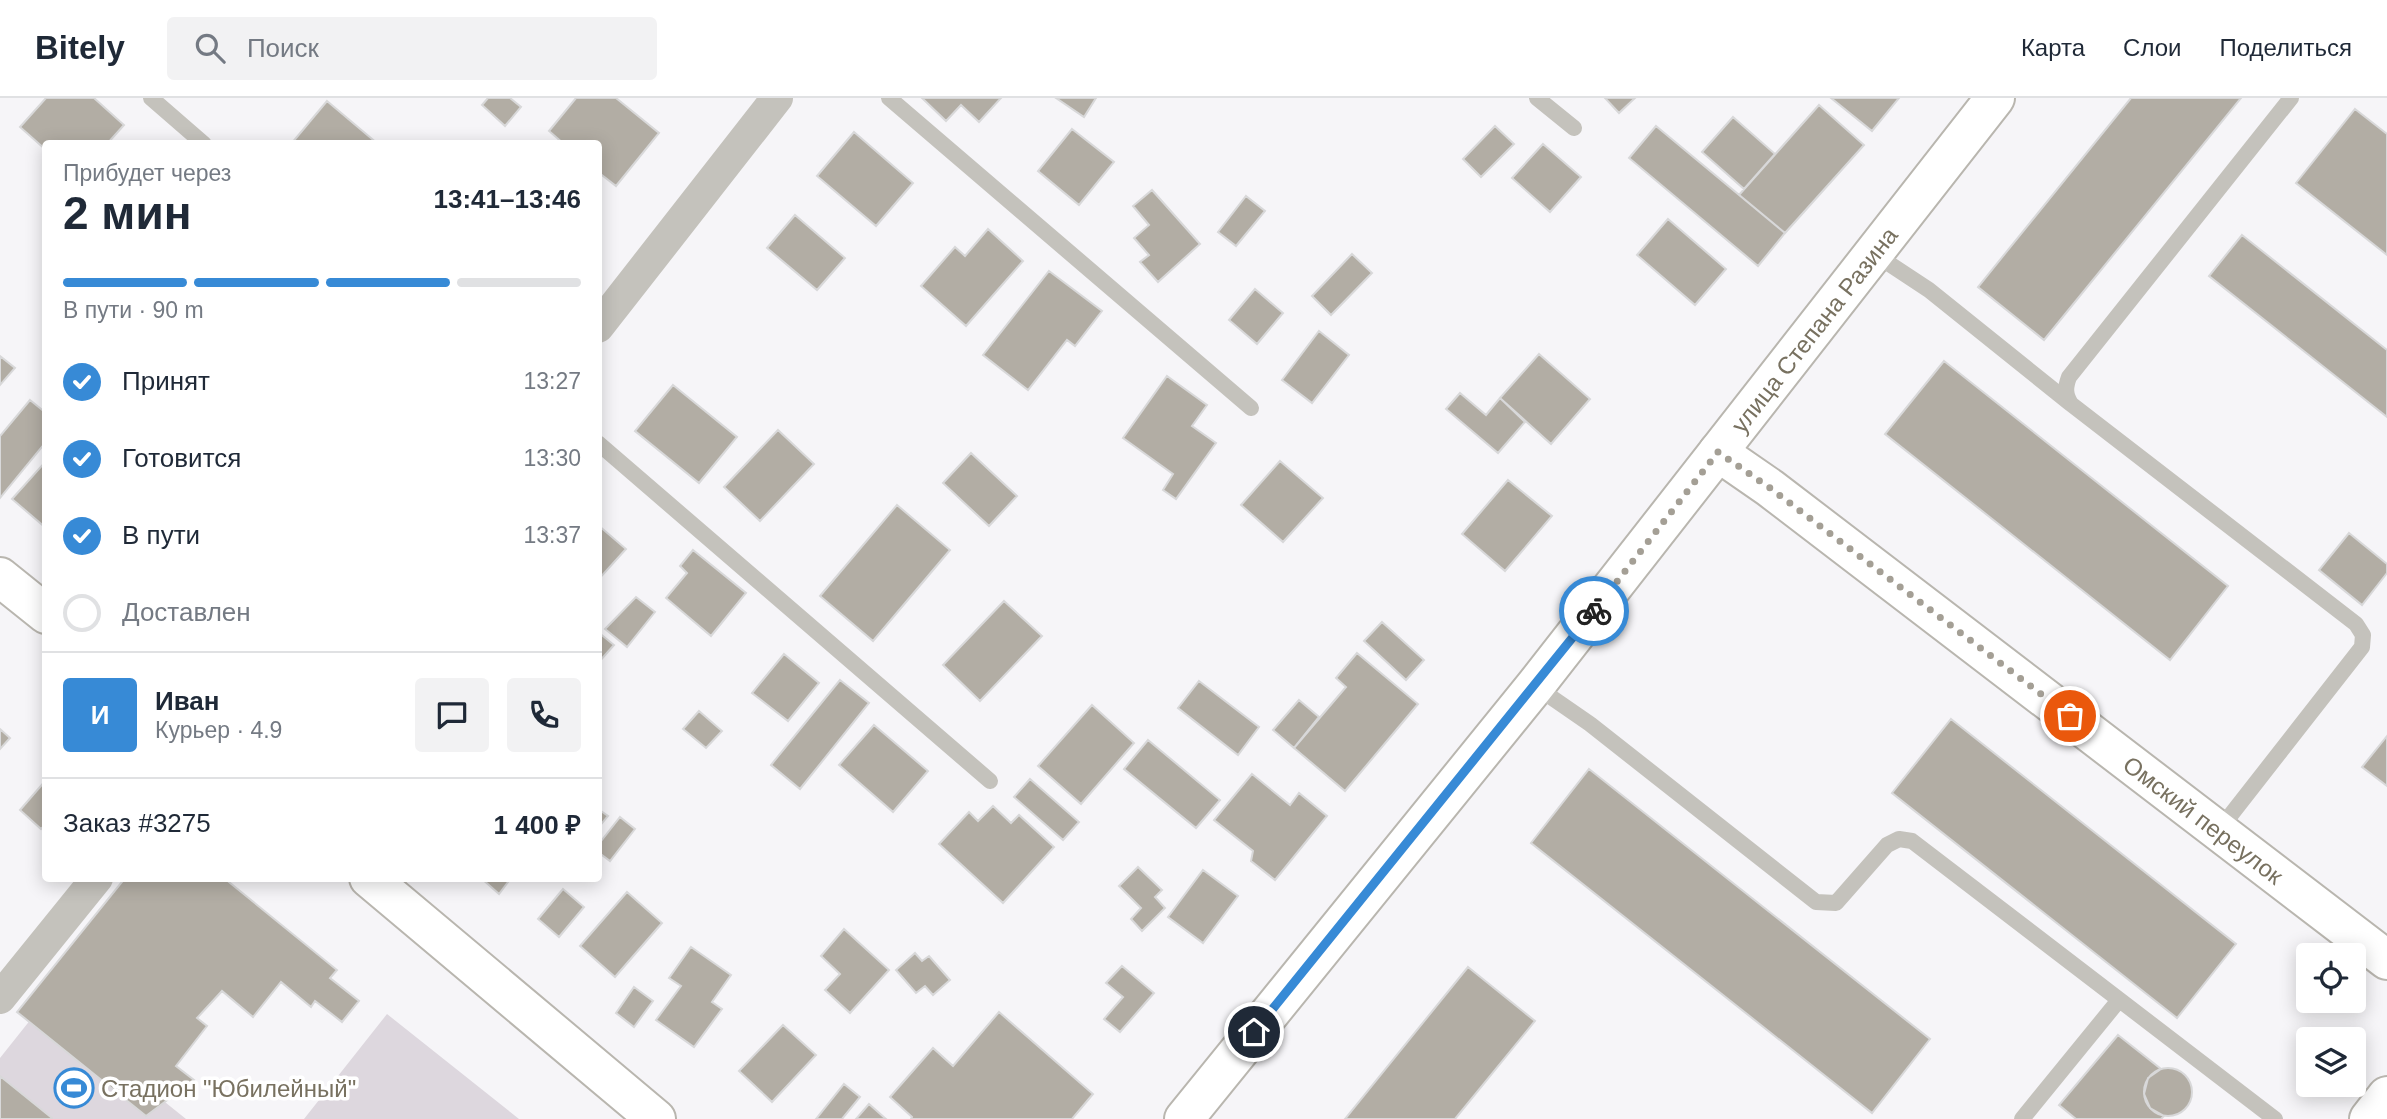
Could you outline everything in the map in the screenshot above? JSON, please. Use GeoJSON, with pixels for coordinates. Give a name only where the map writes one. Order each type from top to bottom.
{"type":"FeatureCollection","features":[{"type":"Feature","properties":{"kind":"street"},"geometry":{"type":"LineString","coordinates":[[602,322],[776,98]]}},
{"type":"Feature","properties":{"kind":"street","name":"улица Степана Разина"},"geometry":{"type":"LineString","coordinates":[[1184,1119],[1535,686],[1995,98]]}},
{"type":"Feature","properties":{"kind":"street","name":"Омский переулок"},"geometry":{"type":"LineString","coordinates":[[1718,452],[1770,488],[2387,960]]}},
{"type":"Feature","properties":{"kind":"street"},"geometry":{"type":"LineString","coordinates":[[0,578],[42,611]]}},
{"type":"Feature","properties":{"kind":"street"},"geometry":{"type":"LineString","coordinates":[[0,998],[94,882]]}},
{"type":"Feature","properties":{"kind":"street"},"geometry":{"type":"LineString","coordinates":[[374,882],[656,1119]]}},
{"type":"Feature","properties":{"kind":"street"},"geometry":{"type":"LineString","coordinates":[[2369,1119],[2387,1096]]}},
{"type":"Feature","properties":{"kind":"lane"},"geometry":{"type":"LineString","coordinates":[[150,98],[199,140]]}},
{"type":"Feature","properties":{"kind":"lane"},"geometry":{"type":"LineString","coordinates":[[889,98],[1251,408]]}},
{"type":"Feature","properties":{"kind":"lane"},"geometry":{"type":"LineString","coordinates":[[1537,98],[1574,128]]}},
{"type":"Feature","properties":{"kind":"lane"},"geometry":{"type":"LineString","coordinates":[[2071,404],[2066,396],[2069,377],[2291,98]]}},
{"type":"Feature","properties":{"kind":"lane"},"geometry":{"type":"LineString","coordinates":[[1873,253],[1929,290],[2071,404],[2356,624],[2363,635],[2362,647],[2219,830]]}},
{"type":"Feature","properties":{"kind":"lane"},"geometry":{"type":"LineString","coordinates":[[602,446],[990,780]]}},
{"type":"Feature","properties":{"kind":"lane"},"geometry":{"type":"LineString","coordinates":[[1535,686],[1590,724],[1816,901],[1836,903],[1887,845],[1899,839],[1912,841],[2275,1119]]}},
{"type":"Feature","properties":{"kind":"lane"},"geometry":{"type":"LineString","coordinates":[[2022,1119],[2119,1000]]}},
{"type":"Feature","properties":{"kind":"shaded area","name":"Стадион \"Юбилейный\""},"geometry":{"type":"Polygon","coordinates":[[[43,1004],[186,1119],[0,1119],[0,1058],[43,1004]]]}},
{"type":"Feature","properties":{"kind":"shaded area","name":"Стадион \"Юбилейный\""},"geometry":{"type":"Polygon","coordinates":[[[387,1014],[519,1119],[304,1119],[387,1014]]]}},
{"type":"Feature","properties":{"kind":"building"},"geometry":{"type":"Polygon","coordinates":[[[46,98],[94,98],[124,125],[111,140],[42,140],[42,146],[20,127],[46,98]]]}},
{"type":"Feature","properties":{"kind":"building"},"geometry":{"type":"Polygon","coordinates":[[[488,98],[510,98],[521,107],[505,126],[482,105],[488,98]]]}},
{"type":"Feature","properties":{"kind":"building"},"geometry":{"type":"Polygon","coordinates":[[[576,98],[616,98],[659,133],[616,186],[602,175],[602,140],[559,140],[549,131],[576,98]]]}},
{"type":"Feature","properties":{"kind":"building"},"geometry":{"type":"Polygon","coordinates":[[[922,98],[1001,98],[979,122],[961,105],[946,121],[922,98]]]}},
{"type":"Feature","properties":{"kind":"building"},"geometry":{"type":"Polygon","coordinates":[[[1056,98],[1096,98],[1084,117],[1056,98]]]}},
{"type":"Feature","properties":{"kind":"building"},"geometry":{"type":"Polygon","coordinates":[[[1605,98],[1635,98],[1619,113],[1605,98]]]}},
{"type":"Feature","properties":{"kind":"building"},"geometry":{"type":"Polygon","coordinates":[[[1831,98],[1899,98],[1872,131],[1831,98]]]}},
{"type":"Feature","properties":{"kind":"building"},"geometry":{"type":"Polygon","coordinates":[[[2131,98],[2241,98],[2044,340],[1978,287],[2131,98]]]}},
{"type":"Feature","properties":{"kind":"building"},"geometry":{"type":"Polygon","coordinates":[[[327,101],[373,140],[294,140],[327,101]]]}},
{"type":"Feature","properties":{"kind":"building"},"geometry":{"type":"Polygon","coordinates":[[[1819,105],[1864,145],[1785,233],[1739,195],[1819,105]]]}},
{"type":"Feature","properties":{"kind":"building"},"geometry":{"type":"Polygon","coordinates":[[[2355,109],[2387,134],[2387,255],[2296,183],[2355,109]]]}},
{"type":"Feature","properties":{"kind":"building"},"geometry":{"type":"Polygon","coordinates":[[[1733,117],[1775,154],[1744,189],[1702,152],[1733,117]]]}},
{"type":"Feature","properties":{"kind":"building"},"geometry":{"type":"Polygon","coordinates":[[[1495,126],[1514,144],[1481,177],[1463,159],[1495,126]]]}},
{"type":"Feature","properties":{"kind":"building"},"geometry":{"type":"Polygon","coordinates":[[[1656,126],[1785,233],[1758,266],[1629,158],[1656,126]]]}},
{"type":"Feature","properties":{"kind":"building"},"geometry":{"type":"Polygon","coordinates":[[[1072,129],[1114,162],[1079,205],[1038,171],[1072,129]]]}},
{"type":"Feature","properties":{"kind":"building"},"geometry":{"type":"Polygon","coordinates":[[[854,132],[913,183],[876,226],[817,176],[854,132]]]}},
{"type":"Feature","properties":{"kind":"building"},"geometry":{"type":"Polygon","coordinates":[[[1543,144],[1581,177],[1550,212],[1512,178],[1543,144]]]}},
{"type":"Feature","properties":{"kind":"building"},"geometry":{"type":"Polygon","coordinates":[[[1152,190],[1200,244],[1158,282],[1140,262],[1149,255],[1134,238],[1149,225],[1133,206],[1152,190]]]}},
{"type":"Feature","properties":{"kind":"building"},"geometry":{"type":"Polygon","coordinates":[[[1246,196],[1265,211],[1236,246],[1218,232],[1246,196]]]}},
{"type":"Feature","properties":{"kind":"building"},"geometry":{"type":"Polygon","coordinates":[[[795,215],[845,258],[817,290],[767,248],[795,215]]]}},
{"type":"Feature","properties":{"kind":"building"},"geometry":{"type":"Polygon","coordinates":[[[1668,219],[1726,269],[1695,305],[1637,255],[1668,219]]]}},
{"type":"Feature","properties":{"kind":"building"},"geometry":{"type":"Polygon","coordinates":[[[988,229],[1023,261],[966,326],[921,286],[955,247],[965,256],[988,229]]]}},
{"type":"Feature","properties":{"kind":"building"},"geometry":{"type":"Polygon","coordinates":[[[2242,235],[2387,350],[2387,417],[2209,276],[2242,235]]]}},
{"type":"Feature","properties":{"kind":"building"},"geometry":{"type":"Polygon","coordinates":[[[1352,254],[1372,273],[1331,315],[1312,296],[1352,254]]]}},
{"type":"Feature","properties":{"kind":"building"},"geometry":{"type":"Polygon","coordinates":[[[1049,271],[1102,311],[1075,346],[1067,340],[1028,390],[983,355],[1049,271]]]}},
{"type":"Feature","properties":{"kind":"building"},"geometry":{"type":"Polygon","coordinates":[[[1255,289],[1283,313],[1257,344],[1229,320],[1255,289]]]}},
{"type":"Feature","properties":{"kind":"building"},"geometry":{"type":"Polygon","coordinates":[[[1319,331],[1349,355],[1312,403],[1282,380],[1319,331]]]}},
{"type":"Feature","properties":{"kind":"building"},"geometry":{"type":"Polygon","coordinates":[[[1539,354],[1590,399],[1551,444],[1500,398],[1539,354]]]}},
{"type":"Feature","properties":{"kind":"building"},"geometry":{"type":"Polygon","coordinates":[[[0,356],[15,368],[0,385],[0,356]]]}},
{"type":"Feature","properties":{"kind":"building"},"geometry":{"type":"Polygon","coordinates":[[[1944,361],[2228,586],[2170,660],[1885,434],[1944,361]]]}},
{"type":"Feature","properties":{"kind":"building"},"geometry":{"type":"Polygon","coordinates":[[[1167,376],[1207,405],[1192,426],[1216,443],[1176,499],[1163,490],[1173,474],[1123,438],[1167,376]]]}},
{"type":"Feature","properties":{"kind":"building"},"geometry":{"type":"Polygon","coordinates":[[[673,385],[737,437],[699,483],[635,431],[673,385]]]}},
{"type":"Feature","properties":{"kind":"building"},"geometry":{"type":"Polygon","coordinates":[[[1460,393],[1486,415],[1500,398],[1525,422],[1498,453],[1446,409],[1460,393]]]}},
{"type":"Feature","properties":{"kind":"building"},"geometry":{"type":"Polygon","coordinates":[[[30,400],[42,410],[42,447],[0,498],[0,436],[30,400]]]}},
{"type":"Feature","properties":{"kind":"building"},"geometry":{"type":"Polygon","coordinates":[[[778,430],[814,464],[760,521],[724,487],[778,430]]]}},
{"type":"Feature","properties":{"kind":"building"},"geometry":{"type":"Polygon","coordinates":[[[971,453],[1017,496],[989,526],[943,483],[971,453]]]}},
{"type":"Feature","properties":{"kind":"building"},"geometry":{"type":"Polygon","coordinates":[[[1280,461],[1323,498],[1283,542],[1241,505],[1280,461]]]}},
{"type":"Feature","properties":{"kind":"building"},"geometry":{"type":"Polygon","coordinates":[[[42,465],[42,525],[12,499],[42,465]]]}},
{"type":"Feature","properties":{"kind":"building"},"geometry":{"type":"Polygon","coordinates":[[[1508,480],[1552,516],[1505,571],[1462,534],[1508,480]]]}},
{"type":"Feature","properties":{"kind":"building"},"geometry":{"type":"Polygon","coordinates":[[[897,505],[950,550],[873,641],[820,596],[897,505]]]}},
{"type":"Feature","properties":{"kind":"building"},"geometry":{"type":"Polygon","coordinates":[[[602,528],[626,549],[602,576],[602,528]]]}},
{"type":"Feature","properties":{"kind":"building"},"geometry":{"type":"Polygon","coordinates":[[[2349,533],[2387,564],[2387,573],[2362,605],[2319,570],[2349,533]]]}},
{"type":"Feature","properties":{"kind":"building"},"geometry":{"type":"Polygon","coordinates":[[[693,550],[746,593],[711,636],[666,598],[687,573],[680,566],[693,550]]]}},
{"type":"Feature","properties":{"kind":"building"},"geometry":{"type":"Polygon","coordinates":[[[636,597],[655,612],[627,647],[605,629],[636,597]]]}},
{"type":"Feature","properties":{"kind":"building"},"geometry":{"type":"Polygon","coordinates":[[[1004,601],[1042,636],[980,701],[943,665],[1004,601]]]}},
{"type":"Feature","properties":{"kind":"building"},"geometry":{"type":"Polygon","coordinates":[[[1382,622],[1424,660],[1406,680],[1364,641],[1382,622]]]}},
{"type":"Feature","properties":{"kind":"building"},"geometry":{"type":"Polygon","coordinates":[[[602,635],[614,645],[602,658],[602,635]]]}},
{"type":"Feature","properties":{"kind":"building"},"geometry":{"type":"Polygon","coordinates":[[[1357,653],[1418,704],[1345,791],[1294,748],[1346,687],[1336,678],[1357,653]]]}},
{"type":"Feature","properties":{"kind":"building"},"geometry":{"type":"Polygon","coordinates":[[[784,654],[819,683],[788,721],[752,693],[784,654]]]}},
{"type":"Feature","properties":{"kind":"building"},"geometry":{"type":"Polygon","coordinates":[[[840,680],[869,703],[800,789],[771,765],[840,680]]]}},
{"type":"Feature","properties":{"kind":"building"},"geometry":{"type":"Polygon","coordinates":[[[1199,681],[1259,727],[1238,755],[1178,708],[1199,681]]]}},
{"type":"Feature","properties":{"kind":"building"},"geometry":{"type":"Polygon","coordinates":[[[1299,700],[1319,717],[1294,748],[1273,730],[1299,700]]]}},
{"type":"Feature","properties":{"kind":"building"},"geometry":{"type":"Polygon","coordinates":[[[1092,705],[1134,743],[1081,804],[1038,766],[1092,705]]]}},
{"type":"Feature","properties":{"kind":"building"},"geometry":{"type":"Polygon","coordinates":[[[699,711],[722,731],[706,748],[683,729],[699,711]]]}},
{"type":"Feature","properties":{"kind":"building"},"geometry":{"type":"Polygon","coordinates":[[[1951,719],[2236,944],[2177,1018],[1892,793],[1951,719]]]}},
{"type":"Feature","properties":{"kind":"building"},"geometry":{"type":"Polygon","coordinates":[[[874,725],[928,771],[893,812],[839,765],[874,725]]]}},
{"type":"Feature","properties":{"kind":"building"},"geometry":{"type":"Polygon","coordinates":[[[0,729],[10,738],[0,749],[0,729]]]}},
{"type":"Feature","properties":{"kind":"building"},"geometry":{"type":"Polygon","coordinates":[[[2387,736],[2387,786],[2362,767],[2387,736]]]}},
{"type":"Feature","properties":{"kind":"building"},"geometry":{"type":"Polygon","coordinates":[[[1148,740],[1220,800],[1196,828],[1124,769],[1148,740]]]}},
{"type":"Feature","properties":{"kind":"building"},"geometry":{"type":"Polygon","coordinates":[[[1589,769],[1930,1039],[1872,1113],[1531,843],[1589,769]]]}},
{"type":"Feature","properties":{"kind":"building"},"geometry":{"type":"Polygon","coordinates":[[[1252,774],[1290,805],[1299,793],[1327,816],[1275,880],[1251,861],[1253,851],[1214,820],[1252,774]]]}},
{"type":"Feature","properties":{"kind":"building"},"geometry":{"type":"Polygon","coordinates":[[[1030,779],[1079,822],[1063,840],[1014,797],[1030,779]]]}},
{"type":"Feature","properties":{"kind":"building"},"geometry":{"type":"Polygon","coordinates":[[[42,785],[42,828],[20,810],[42,785]]]}},
{"type":"Feature","properties":{"kind":"building"},"geometry":{"type":"Polygon","coordinates":[[[993,806],[1011,823],[1019,815],[1054,847],[1003,903],[939,844],[969,812],[978,821],[993,806]]]}},
{"type":"Feature","properties":{"kind":"building"},"geometry":{"type":"Polygon","coordinates":[[[602,812],[608,816],[602,823],[602,812]]]}},
{"type":"Feature","properties":{"kind":"building"},"geometry":{"type":"Polygon","coordinates":[[[620,817],[635,829],[610,861],[602,855],[602,840],[620,817]]]}},
{"type":"Feature","properties":{"kind":"building"},"geometry":{"type":"Polygon","coordinates":[[[1138,867],[1162,890],[1155,897],[1165,908],[1142,931],[1131,919],[1141,908],[1119,886],[1138,867]]]}},
{"type":"Feature","properties":{"kind":"building"},"geometry":{"type":"Polygon","coordinates":[[[1203,870],[1238,896],[1203,943],[1168,917],[1203,870]]]}},
{"type":"Feature","properties":{"kind":"building"},"geometry":{"type":"Polygon","coordinates":[[[122,882],[229,882],[337,970],[330,978],[359,1001],[342,1022],[315,1001],[311,1007],[281,982],[253,1017],[222,991],[197,1018],[207,1026],[176,1066],[194,1080],[146,1116],[17,1012],[122,882]]]}},
{"type":"Feature","properties":{"kind":"building"},"geometry":{"type":"Polygon","coordinates":[[[486,882],[508,882],[499,894],[486,882]]]}},
{"type":"Feature","properties":{"kind":"building"},"geometry":{"type":"Polygon","coordinates":[[[563,889],[584,907],[559,937],[538,919],[563,889]]]}},
{"type":"Feature","properties":{"kind":"building"},"geometry":{"type":"Polygon","coordinates":[[[627,892],[662,923],[615,977],[580,946],[627,892]]]}},
{"type":"Feature","properties":{"kind":"building"},"geometry":{"type":"Polygon","coordinates":[[[844,929],[889,970],[850,1013],[825,990],[840,974],[821,956],[844,929]]]}},
{"type":"Feature","properties":{"kind":"building"},"geometry":{"type":"Polygon","coordinates":[[[691,947],[731,975],[712,1002],[722,1009],[694,1047],[656,1020],[681,986],[669,978],[691,947]]]}},
{"type":"Feature","properties":{"kind":"building"},"geometry":{"type":"Polygon","coordinates":[[[915,953],[922,961],[929,956],[950,980],[933,995],[925,986],[916,993],[896,970],[915,953]]]}},
{"type":"Feature","properties":{"kind":"building"},"geometry":{"type":"Polygon","coordinates":[[[1122,966],[1154,993],[1120,1032],[1104,1019],[1123,997],[1106,983],[1122,966]]]}},
{"type":"Feature","properties":{"kind":"building"},"geometry":{"type":"Polygon","coordinates":[[[1468,967],[1535,1021],[1455,1119],[1345,1119],[1468,967]]]}},
{"type":"Feature","properties":{"kind":"building"},"geometry":{"type":"Polygon","coordinates":[[[634,987],[653,1001],[634,1027],[616,1013],[634,987]]]}},
{"type":"Feature","properties":{"kind":"building"},"geometry":{"type":"Polygon","coordinates":[[[999,1012],[1093,1094],[1072,1119],[911,1119],[912,1117],[890,1097],[933,1048],[953,1066],[999,1012]]]}},
{"type":"Feature","properties":{"kind":"building"},"geometry":{"type":"Polygon","coordinates":[[[783,1025],[816,1055],[772,1102],[739,1071],[783,1025]]]}},
{"type":"Feature","properties":{"kind":"building"},"geometry":{"type":"Polygon","coordinates":[[[2118,1035],[2161,1069],[2148,1078],[2144,1094],[2150,1108],[2164,1116],[2161,1119],[2076,1119],[2059,1105],[2118,1035]]]}},
{"type":"Feature","properties":{"kind":"building"},"geometry":{"type":"Polygon","coordinates":[[[2168,1068],[2185,1075],[2192,1092],[2185,1109],[2168,1116],[2151,1109],[2144,1092],[2151,1075],[2168,1068]]]}},
{"type":"Feature","properties":{"kind":"building"},"geometry":{"type":"Polygon","coordinates":[[[0,1076],[52,1118],[52,1119],[0,1119],[0,1076]]]}},
{"type":"Feature","properties":{"kind":"building"},"geometry":{"type":"Polygon","coordinates":[[[844,1084],[860,1097],[842,1119],[816,1119],[844,1084]]]}},
{"type":"Feature","properties":{"kind":"building"},"geometry":{"type":"Polygon","coordinates":[[[869,1104],[886,1119],[856,1119],[869,1104]]]}},
{"type":"Feature","properties":{"kind":"way so far"},"geometry":{"type":"LineString","coordinates":[[1594,611],[1718,452],[1770,488],[2070,716]]}},
{"type":"Feature","properties":{"kind":"place","name":"Стадион \"Юбилейный\""},"geometry":{"type":"Point","coordinates":[74,1088]}},
{"type":"Feature","properties":{"kind":"route"},"geometry":{"type":"LineString","coordinates":[[1254,1032],[1594,611]]}}]}
